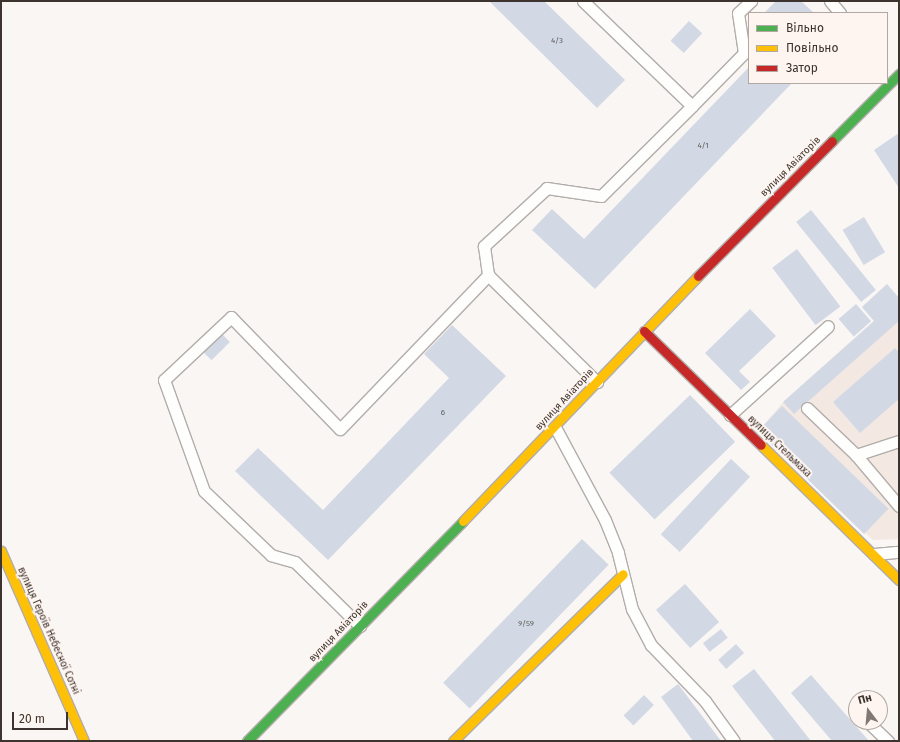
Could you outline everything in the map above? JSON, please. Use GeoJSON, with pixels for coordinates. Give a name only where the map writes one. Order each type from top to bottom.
{"type":"FeatureCollection","features":[{"type":"Feature","properties":{"kind":"street","name":"вулиця Авіаторів"},"geometry":{"type":"LineString","coordinates":[[247,741],[555,427],[644,331],[898,75]]}},
{"type":"Feature","properties":{"kind":"street","name":"вулиця Стельмаха"},"geometry":{"type":"LineString","coordinates":[[644,331],[899,580]]}},
{"type":"Feature","properties":{"kind":"street","name":"вулиця Героїв Небесної Сотні"},"geometry":{"type":"LineString","coordinates":[[1,551],[84,741]]}},
{"type":"Feature","properties":{"kind":"street"},"geometry":{"type":"LineString","coordinates":[[453,741],[623,574]]}},
{"type":"Feature","properties":{"kind":"lane"},"geometry":{"type":"LineString","coordinates":[[582,1],[692,106]]}},
{"type":"Feature","properties":{"kind":"lane"},"geometry":{"type":"LineString","coordinates":[[597,382],[488,275],[484,246],[547,188],[601,196],[744,53],[738,13],[751,1]]}},
{"type":"Feature","properties":{"kind":"lane"},"geometry":{"type":"LineString","coordinates":[[830,1],[839,12]]}},
{"type":"Feature","properties":{"kind":"lane"},"geometry":{"type":"LineString","coordinates":[[888,67],[898,75]]}},
{"type":"Feature","properties":{"kind":"lane"},"geometry":{"type":"LineString","coordinates":[[360,626],[296,562],[271,555],[204,491],[164,380],[231,317],[340,429],[488,275]]}},
{"type":"Feature","properties":{"kind":"lane"},"geometry":{"type":"LineString","coordinates":[[730,415],[828,326]]}},
{"type":"Feature","properties":{"kind":"lane"},"geometry":{"type":"LineString","coordinates":[[807,408],[856,455],[899,506]]}},
{"type":"Feature","properties":{"kind":"lane"},"geometry":{"type":"LineString","coordinates":[[555,427],[605,520],[623,574],[632,609],[651,645],[705,701],[734,741]]}},
{"type":"Feature","properties":{"kind":"lane"},"geometry":{"type":"LineString","coordinates":[[856,455],[899,441]]}},
{"type":"Feature","properties":{"kind":"lane"},"geometry":{"type":"LineString","coordinates":[[874,554],[899,552]]}},
{"type":"Feature","properties":{"kind":"lane"},"geometry":{"type":"LineString","coordinates":[[876,730],[888,741]]}},
{"type":"Feature","properties":{"kind":"shaded area"},"geometry":{"type":"Polygon","coordinates":[[[887,284],[899,298],[899,539],[873,540],[758,432],[783,402],[874,321],[862,307],[887,284]]]}},
{"type":"Feature","properties":{"kind":"building"},"geometry":{"type":"Polygon","coordinates":[[[489,1],[544,1],[625,80],[597,108],[489,1]]]}},
{"type":"Feature","properties":{"kind":"building"},"geometry":{"type":"Polygon","coordinates":[[[776,1],[801,1],[813,12],[765,12],[776,1]]]}},
{"type":"Feature","properties":{"kind":"building"},"geometry":{"type":"Polygon","coordinates":[[[689,21],[702,33],[684,53],[671,41],[689,21]]]}},
{"type":"Feature","properties":{"kind":"building"},"geometry":{"type":"Polygon","coordinates":[[[748,68],[748,84],[791,84],[595,289],[532,230],[552,209],[584,239],[748,68]]]}},
{"type":"Feature","properties":{"kind":"building"},"geometry":{"type":"Polygon","coordinates":[[[899,133],[899,188],[874,150],[899,133]]]}},
{"type":"Feature","properties":{"kind":"building"},"geometry":{"type":"Polygon","coordinates":[[[811,210],[876,290],[861,302],[796,222],[811,210]]]}},
{"type":"Feature","properties":{"kind":"building"},"geometry":{"type":"Polygon","coordinates":[[[864,217],[885,252],[864,265],[843,230],[864,217]]]}},
{"type":"Feature","properties":{"kind":"building"},"geometry":{"type":"Polygon","coordinates":[[[797,249],[840,307],[816,325],[772,268],[797,249]]]}},
{"type":"Feature","properties":{"kind":"building"},"geometry":{"type":"Polygon","coordinates":[[[887,284],[899,298],[899,321],[794,414],[783,402],[874,321],[862,307],[887,284]]]}},
{"type":"Feature","properties":{"kind":"building"},"geometry":{"type":"Polygon","coordinates":[[[856,304],[871,321],[854,336],[839,319],[856,304]]]}},
{"type":"Feature","properties":{"kind":"building"},"geometry":{"type":"Polygon","coordinates":[[[750,309],[776,336],[739,371],[750,382],[741,390],[705,353],[750,309]]]}},
{"type":"Feature","properties":{"kind":"building"},"geometry":{"type":"Polygon","coordinates":[[[452,325],[506,376],[328,560],[235,471],[258,448],[323,510],[449,378],[424,354],[452,325]]]}},
{"type":"Feature","properties":{"kind":"building"},"geometry":{"type":"Polygon","coordinates":[[[220,332],[230,342],[212,360],[202,350],[220,332]]]}},
{"type":"Feature","properties":{"kind":"building"},"geometry":{"type":"Polygon","coordinates":[[[895,348],[899,352],[899,399],[860,433],[833,402],[895,348]]]}},
{"type":"Feature","properties":{"kind":"building"},"geometry":{"type":"Polygon","coordinates":[[[690,395],[735,442],[655,520],[609,473],[690,395]]]}},
{"type":"Feature","properties":{"kind":"building"},"geometry":{"type":"Polygon","coordinates":[[[782,406],[888,509],[864,534],[758,431],[782,406]]]}},
{"type":"Feature","properties":{"kind":"building"},"geometry":{"type":"Polygon","coordinates":[[[731,459],[750,477],[680,552],[661,534],[731,459]]]}},
{"type":"Feature","properties":{"kind":"building"},"geometry":{"type":"Polygon","coordinates":[[[582,539],[609,565],[470,709],[443,683],[582,539]]]}},
{"type":"Feature","properties":{"kind":"building"},"geometry":{"type":"Polygon","coordinates":[[[685,584],[719,622],[690,648],[656,610],[685,584]]]}},
{"type":"Feature","properties":{"kind":"building"},"geometry":{"type":"Polygon","coordinates":[[[721,629],[728,638],[710,652],[703,643],[721,629]]]}},
{"type":"Feature","properties":{"kind":"building"},"geometry":{"type":"Polygon","coordinates":[[[736,644],[744,653],[726,669],[718,660],[736,644]]]}},
{"type":"Feature","properties":{"kind":"building"},"geometry":{"type":"Polygon","coordinates":[[[754,669],[811,741],[775,741],[732,686],[754,669]]]}},
{"type":"Feature","properties":{"kind":"building"},"geometry":{"type":"Polygon","coordinates":[[[811,675],[848,717],[848,730],[859,730],[869,741],[832,741],[791,693],[811,675]]]}},
{"type":"Feature","properties":{"kind":"building"},"geometry":{"type":"Polygon","coordinates":[[[678,684],[721,741],[693,741],[661,697],[678,684]]]}},
{"type":"Feature","properties":{"kind":"building"},"geometry":{"type":"Polygon","coordinates":[[[644,695],[654,705],[633,725],[623,716],[644,695]]]}},
{"type":"Feature","properties":{"kind":"traffic: fast"},"geometry":{"type":"LineString","coordinates":[[832,141],[899,74]]}},
{"type":"Feature","properties":{"kind":"traffic: fast"},"geometry":{"type":"LineString","coordinates":[[247,741],[463,521]]}},
{"type":"Feature","properties":{"kind":"traffic: slow"},"geometry":{"type":"LineString","coordinates":[[463,521],[698,276]]}},
{"type":"Feature","properties":{"kind":"traffic: slow"},"geometry":{"type":"LineString","coordinates":[[761,445],[899,580]]}},
{"type":"Feature","properties":{"kind":"traffic: slow"},"geometry":{"type":"LineString","coordinates":[[1,551],[84,741]]}},
{"type":"Feature","properties":{"kind":"traffic: slow"},"geometry":{"type":"LineString","coordinates":[[453,741],[623,574]]}},
{"type":"Feature","properties":{"kind":"traffic: jam"},"geometry":{"type":"LineString","coordinates":[[698,276],[832,141]]}},
{"type":"Feature","properties":{"kind":"traffic: jam"},"geometry":{"type":"LineString","coordinates":[[644,331],[761,445]]}}]}
